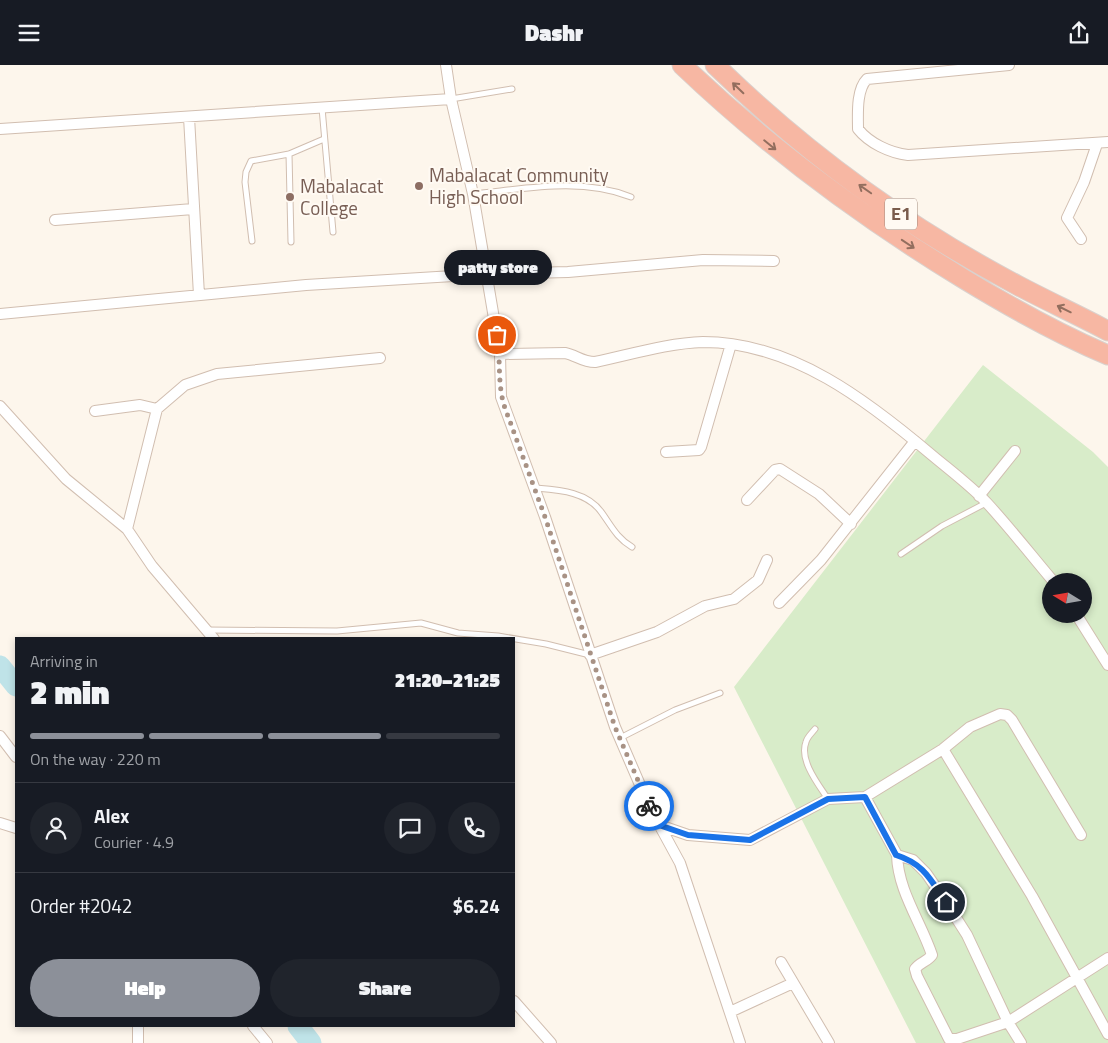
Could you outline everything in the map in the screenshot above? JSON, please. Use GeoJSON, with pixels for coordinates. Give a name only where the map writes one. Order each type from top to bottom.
{"type":"FeatureCollection","features":[{"type":"Feature","properties":{"kind":"highway","name":"E1"},"geometry":{"type":"LineString","coordinates":[[682,65],[750,129],[838,197],[926,256],[1004,303],[1108,355]]}},
{"type":"Feature","properties":{"kind":"highway","name":"E1"},"geometry":{"type":"LineString","coordinates":[[715,65],[747,96],[801,141],[861,187],[933,236],[1016,285],[1108,331]]}},
{"type":"Feature","properties":{"kind":"street"},"geometry":{"type":"LineString","coordinates":[[446,65],[450,99],[473,194],[500,354],[501,397],[620,738],[659,825],[680,863],[740,1043]]}},
{"type":"Feature","properties":{"kind":"street"},"geometry":{"type":"LineString","coordinates":[[1008,65],[867,79],[860,94],[858,129],[862,135],[893,153],[908,155],[1108,142]]}},
{"type":"Feature","properties":{"kind":"street"},"geometry":{"type":"LineString","coordinates":[[0,129],[450,99]]}},
{"type":"Feature","properties":{"kind":"street"},"geometry":{"type":"LineString","coordinates":[[189,117],[199,295]]}},
{"type":"Feature","properties":{"kind":"street"},"geometry":{"type":"LineString","coordinates":[[1081,239],[1067,218],[1084,182],[1096,144]]}},
{"type":"Feature","properties":{"kind":"street"},"geometry":{"type":"LineString","coordinates":[[55,220],[194,209]]}},
{"type":"Feature","properties":{"kind":"street"},"geometry":{"type":"LineString","coordinates":[[0,313],[314,285],[486,274],[568,272],[703,260],[774,261]]}},
{"type":"Feature","properties":{"kind":"street"},"geometry":{"type":"LineString","coordinates":[[500,354],[565,353],[585,362],[594,362],[680,344],[731,344],[793,361],[848,389],[915,441],[983,499],[1047,573]]}},
{"type":"Feature","properties":{"kind":"street"},"geometry":{"type":"LineString","coordinates":[[666,452],[699,449],[701,447],[731,344]]}},
{"type":"Feature","properties":{"kind":"street"},"geometry":{"type":"LineString","coordinates":[[127,529],[157,409],[185,385],[217,374],[380,358]]}},
{"type":"Feature","properties":{"kind":"street"},"geometry":{"type":"LineString","coordinates":[[95,411],[140,405],[157,409]]}},
{"type":"Feature","properties":{"kind":"street"},"geometry":{"type":"LineString","coordinates":[[0,406],[66,479],[127,529],[152,566],[212,637]]}},
{"type":"Feature","properties":{"kind":"street"},"geometry":{"type":"LineString","coordinates":[[780,603],[821,560],[851,524],[915,441]]}},
{"type":"Feature","properties":{"kind":"street"},"geometry":{"type":"LineString","coordinates":[[983,499],[1015,451]]}},
{"type":"Feature","properties":{"kind":"street"},"geometry":{"type":"LineString","coordinates":[[747,500],[775,470],[780,469],[819,494],[851,524]]}},
{"type":"Feature","properties":{"kind":"street"},"geometry":{"type":"LineString","coordinates":[[590,655],[657,632],[705,606],[734,599],[758,580],[767,560]]}},
{"type":"Feature","properties":{"kind":"street"},"geometry":{"type":"LineString","coordinates":[[1082,623],[1108,665]]}},
{"type":"Feature","properties":{"kind":"street"},"geometry":{"type":"LineString","coordinates":[[659,825],[688,835],[750,840],[828,799],[865,797],[943,749],[970,727],[1000,714],[1007,715],[1012,720],[1081,835]]}},
{"type":"Feature","properties":{"kind":"street"},"geometry":{"type":"LineString","coordinates":[[0,736],[15,756]]}},
{"type":"Feature","properties":{"kind":"street"},"geometry":{"type":"LineString","coordinates":[[943,749],[1032,896],[1108,1034]]}},
{"type":"Feature","properties":{"kind":"street"},"geometry":{"type":"LineString","coordinates":[[865,797],[896,855],[897,869],[932,955],[929,960],[919,964],[915,969],[944,1033],[949,1039],[957,1039],[1008,1022],[1108,958]]}},
{"type":"Feature","properties":{"kind":"street"},"geometry":{"type":"LineString","coordinates":[[0,823],[15,828]]}},
{"type":"Feature","properties":{"kind":"street"},"geometry":{"type":"LineString","coordinates":[[896,855],[913,861],[946,902],[967,935],[1008,1022],[1021,1043]]}},
{"type":"Feature","properties":{"kind":"street"},"geometry":{"type":"LineString","coordinates":[[781,962],[829,1043]]}},
{"type":"Feature","properties":{"kind":"street"},"geometry":{"type":"LineString","coordinates":[[730,1012],[793,983]]}},
{"type":"Feature","properties":{"kind":"street"},"geometry":{"type":"LineString","coordinates":[[515,1002],[551,1043]]}},
{"type":"Feature","properties":{"kind":"street"},"geometry":{"type":"LineString","coordinates":[[138,1027],[138,1043]]}},
{"type":"Feature","properties":{"kind":"street"},"geometry":{"type":"LineString","coordinates":[[254,1027],[267,1043]]}},
{"type":"Feature","properties":{"kind":"lane"},"geometry":{"type":"LineString","coordinates":[[450,99],[512,89]]}},
{"type":"Feature","properties":{"kind":"lane"},"geometry":{"type":"LineString","coordinates":[[322,107],[332,232]]}},
{"type":"Feature","properties":{"kind":"lane"},"geometry":{"type":"LineString","coordinates":[[252,241],[246,172],[251,161],[289,154],[324,139]]}},
{"type":"Feature","properties":{"kind":"lane"},"geometry":{"type":"LineString","coordinates":[[289,154],[292,242]]}},
{"type":"Feature","properties":{"kind":"lane"},"geometry":{"type":"LineString","coordinates":[[473,194],[512,188],[562,185],[599,189],[631,197]]}},
{"type":"Feature","properties":{"kind":"lane"},"geometry":{"type":"LineString","coordinates":[[534,488],[558,490],[584,497],[602,513],[617,536],[632,547]]}},
{"type":"Feature","properties":{"kind":"lane"},"geometry":{"type":"LineString","coordinates":[[901,555],[983,499]]}},
{"type":"Feature","properties":{"kind":"lane"},"geometry":{"type":"LineString","coordinates":[[206,630],[337,631],[421,623],[458,633],[504,637]]}},
{"type":"Feature","properties":{"kind":"lane"},"geometry":{"type":"LineString","coordinates":[[515,639],[590,655]]}},
{"type":"Feature","properties":{"kind":"lane"},"geometry":{"type":"LineString","coordinates":[[620,738],[675,710],[720,693]]}},
{"type":"Feature","properties":{"kind":"lane"},"geometry":{"type":"LineString","coordinates":[[815,729],[806,741],[804,751],[813,775],[828,799]]}},
{"type":"Feature","properties":{"kind":"green space"},"geometry":{"type":"Polygon","coordinates":[[[983,365],[1093,452],[1108,467],[1108,1043],[916,1043],[734,687],[983,365]]]}},
{"type":"Feature","properties":{"kind":"waterway"},"geometry":{"type":"LineString","coordinates":[[0,666],[15,685]]}},
{"type":"Feature","properties":{"kind":"waterway"},"geometry":{"type":"LineString","coordinates":[[299,1027],[311,1043]]}},
{"type":"Feature","properties":{"kind":"way so far"},"geometry":{"type":"LineString","coordinates":[[497,335],[500,354],[501,397],[545,517],[615,727],[649,806]]}},
{"type":"Feature","properties":{"kind":"place","name":"Mabalacat Community High School"},"geometry":{"type":"Point","coordinates":[419,186]}},
{"type":"Feature","properties":{"kind":"place","name":"Mabalacat College"},"geometry":{"type":"Point","coordinates":[290,197]}},
{"type":"Feature","properties":{"kind":"place","name":"patty store"},"geometry":{"type":"Point","coordinates":[497,335]}},
{"type":"Feature","properties":{"kind":"route"},"geometry":{"type":"LineString","coordinates":[[649,806],[659,825],[688,835],[750,840],[828,799],[865,797],[896,855],[913,861],[926,873],[946,902]]}}]}
